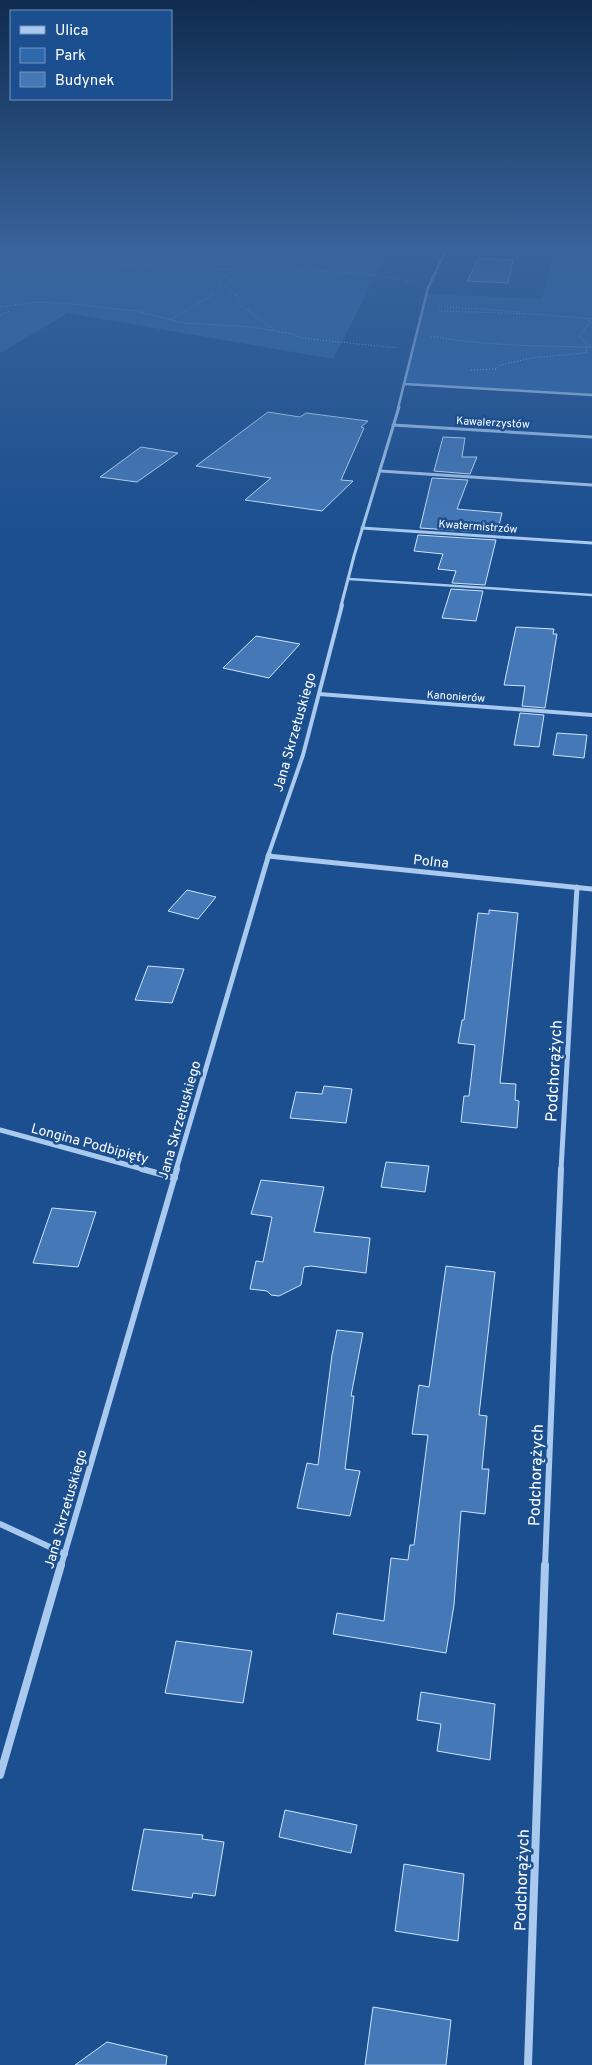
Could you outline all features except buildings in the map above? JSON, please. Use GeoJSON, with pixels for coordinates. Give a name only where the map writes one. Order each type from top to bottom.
{"type":"FeatureCollection","features":[{"type":"Feature","properties":{"kind":"street","name":"Jana Skrzetuskiego"},"geometry":{"type":"LineString","coordinates":[[0,1775],[268,856],[303,755],[362,528],[405,384],[414,346]]}},
{"type":"Feature","properties":{"kind":"street"},"geometry":{"type":"LineString","coordinates":[[405,384],[592,395]]}},
{"type":"Feature","properties":{"kind":"street","name":"Kawalerzystów"},"geometry":{"type":"LineString","coordinates":[[392,425],[592,436]]}},
{"type":"Feature","properties":{"kind":"street"},"geometry":{"type":"LineString","coordinates":[[380,471],[592,485]]}},
{"type":"Feature","properties":{"kind":"street","name":"Kwatermistrzów"},"geometry":{"type":"LineString","coordinates":[[362,528],[592,543]]}},
{"type":"Feature","properties":{"kind":"street","name":"Kanonierów"},"geometry":{"type":"LineString","coordinates":[[319,694],[592,715]]}},
{"type":"Feature","properties":{"kind":"street","name":"Polna"},"geometry":{"type":"LineString","coordinates":[[268,856],[592,889]]}},
{"type":"Feature","properties":{"kind":"street","name":"Podchorążych"},"geometry":{"type":"LineString","coordinates":[[528,2065],[557,1235],[577,887]]}},
{"type":"Feature","properties":{"kind":"street","name":"Longina Podbipięty"},"geometry":{"type":"LineString","coordinates":[[0,1130],[175,1178]]}},
{"type":"Feature","properties":{"kind":"street"},"geometry":{"type":"LineString","coordinates":[[0,1524],[65,1554]]}},
{"type":"Feature","properties":{"kind":"lane"},"geometry":{"type":"LineString","coordinates":[[349,578],[592,595]]}},
{"type":"Feature","properties":{"kind":"path"},"geometry":{"type":"LineString","coordinates":[[373,346],[413,351]]}},
{"type":"Feature","properties":{"kind":"path"},"geometry":{"type":"LineString","coordinates":[[468,371],[496,369],[501,365],[531,358],[583,353],[587,352],[590,346]]}},
{"type":"Feature","properties":{"kind":"green space"},"geometry":{"type":"Polygon","coordinates":[[[0,346],[11,346],[0,353],[0,346]]]}},
{"type":"Feature","properties":{"kind":"green space"},"geometry":{"type":"Polygon","coordinates":[[[260,346],[339,346],[333,359],[260,346]]]}},
{"type":"Feature","properties":{"kind":"green space"},"geometry":{"type":"Polygon","coordinates":[[[414,346],[592,346],[592,395],[405,384],[414,346]]]}}]}
